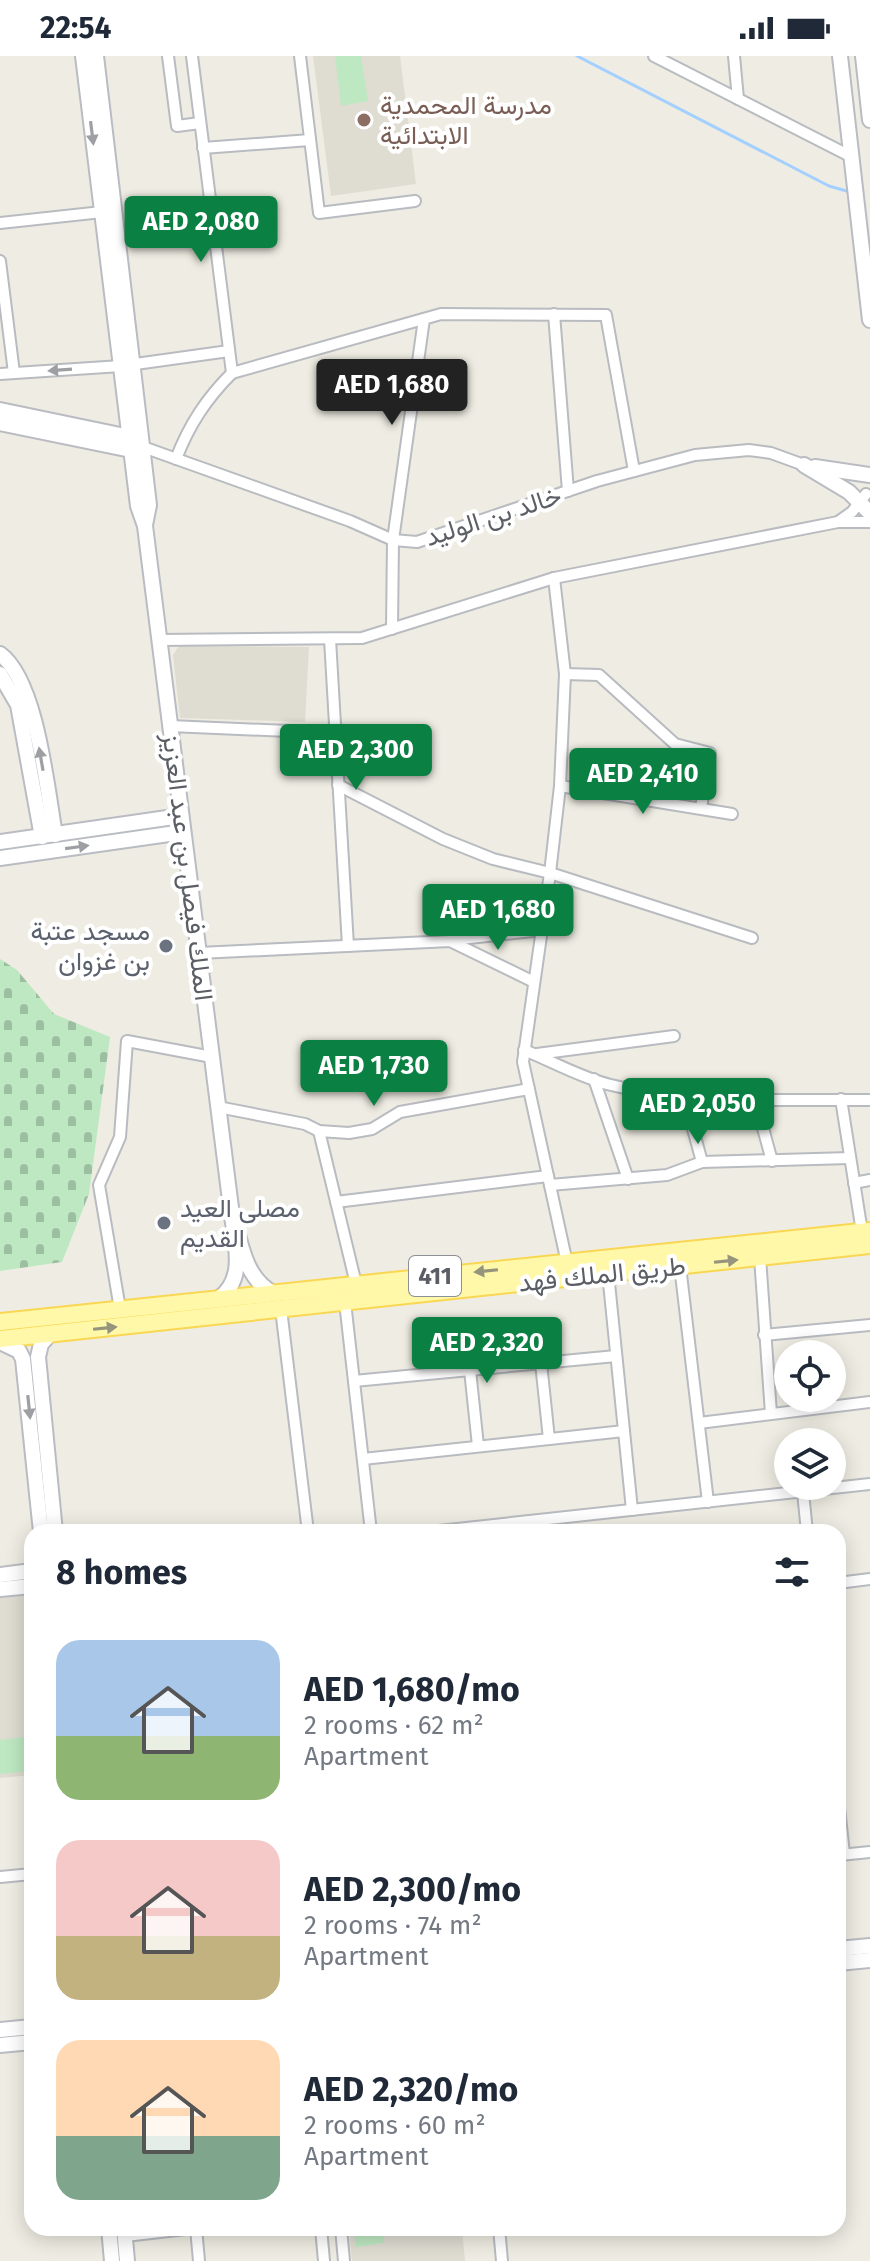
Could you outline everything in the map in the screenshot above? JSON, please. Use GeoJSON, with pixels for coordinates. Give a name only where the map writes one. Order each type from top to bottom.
{"type":"FeatureCollection","features":[{"type":"Feature","properties":{"kind":"main road","name":"طريق الملك فهد"},"geometry":{"type":"LineString","coordinates":[[0,1322],[245,1297],[281,1309],[760,1257],[867,1236]]}},
{"type":"Feature","properties":{"kind":"main road","name":"طريق الملك فهد"},"geometry":{"type":"LineString","coordinates":[[0,1341],[273,1293],[867,1236]]}},
{"type":"Feature","properties":{"kind":"street","name":"الملك فيصل بن عبد العزيز"},"geometry":{"type":"LineString","coordinates":[[83,56],[102,212],[127,366]]}},
{"type":"Feature","properties":{"kind":"street","name":"الملك فيصل بن عبد العزيز"},"geometry":{"type":"LineString","coordinates":[[96,56],[135,445],[138,506],[145,526],[231,1208]]}},
{"type":"Feature","properties":{"kind":"street"},"geometry":{"type":"LineString","coordinates":[[168,56],[177,126],[200,123]]}},
{"type":"Feature","properties":{"kind":"street"},"geometry":{"type":"LineString","coordinates":[[192,56],[232,373]]}},
{"type":"Feature","properties":{"kind":"street"},"geometry":{"type":"LineString","coordinates":[[300,56],[319,213],[415,201]]}},
{"type":"Feature","properties":{"kind":"street"},"geometry":{"type":"LineString","coordinates":[[654,56],[852,157]]}},
{"type":"Feature","properties":{"kind":"street"},"geometry":{"type":"LineString","coordinates":[[734,56],[738,99]]}},
{"type":"Feature","properties":{"kind":"street"},"geometry":{"type":"LineString","coordinates":[[840,56],[870,320]]}},
{"type":"Feature","properties":{"kind":"street"},"geometry":{"type":"LineString","coordinates":[[863,56],[870,120]]}},
{"type":"Feature","properties":{"kind":"street"},"geometry":{"type":"LineString","coordinates":[[203,148],[310,140]]}},
{"type":"Feature","properties":{"kind":"street"},"geometry":{"type":"LineString","coordinates":[[0,223],[102,212]]}},
{"type":"Feature","properties":{"kind":"street"},"geometry":{"type":"LineString","coordinates":[[0,261],[14,373]]}},
{"type":"Feature","properties":{"kind":"street"},"geometry":{"type":"LineString","coordinates":[[176,459],[185,435],[208,397],[232,373],[441,314],[606,315],[634,471]]}},
{"type":"Feature","properties":{"kind":"street"},"geometry":{"type":"LineString","coordinates":[[554,314],[568,491]]}},
{"type":"Feature","properties":{"kind":"street"},"geometry":{"type":"LineString","coordinates":[[392,629],[393,540],[424,319]]}},
{"type":"Feature","properties":{"kind":"street"},"geometry":{"type":"LineString","coordinates":[[0,374],[127,366],[229,351]]}},
{"type":"Feature","properties":{"kind":"street","name":"خالد بن الوليد"},"geometry":{"type":"LineString","coordinates":[[0,410],[135,445],[350,521],[393,540],[417,542],[568,491],[695,455],[726,450],[771,453],[804,465]]}},
{"type":"Feature","properties":{"kind":"street","name":"خالد بن الوليد"},"geometry":{"type":"LineString","coordinates":[[0,423],[135,445]]}},
{"type":"Feature","properties":{"kind":"street"},"geometry":{"type":"LineString","coordinates":[[804,465],[868,496]]}},
{"type":"Feature","properties":{"kind":"street"},"geometry":{"type":"LineString","coordinates":[[804,465],[849,492],[868,496]]}},
{"type":"Feature","properties":{"kind":"street"},"geometry":{"type":"LineString","coordinates":[[838,522],[868,496]]}},
{"type":"Feature","properties":{"kind":"street"},"geometry":{"type":"LineString","coordinates":[[159,640],[362,638],[554,578],[838,522],[870,522]]}},
{"type":"Feature","properties":{"kind":"street"},"geometry":{"type":"LineString","coordinates":[[554,578],[565,674],[560,786],[534,982],[530,1052],[523,1062],[567,1263]]}},
{"type":"Feature","properties":{"kind":"street"},"geometry":{"type":"LineString","coordinates":[[330,639],[348,946]]}},
{"type":"Feature","properties":{"kind":"street"},"geometry":{"type":"LineString","coordinates":[[0,654],[19,675],[28,700],[49,836]]}},
{"type":"Feature","properties":{"kind":"street"},"geometry":{"type":"LineString","coordinates":[[0,674],[18,705],[49,836]]}},
{"type":"Feature","properties":{"kind":"street"},"geometry":{"type":"LineString","coordinates":[[565,674],[599,675],[675,744],[710,753],[701,808]]}},
{"type":"Feature","properties":{"kind":"street"},"geometry":{"type":"LineString","coordinates":[[170,726],[335,733]]}},
{"type":"Feature","properties":{"kind":"street"},"geometry":{"type":"LineString","coordinates":[[338,785],[443,839],[480,854],[550,873],[752,938]]}},
{"type":"Feature","properties":{"kind":"street"},"geometry":{"type":"LineString","coordinates":[[560,786],[732,814]]}},
{"type":"Feature","properties":{"kind":"street"},"geometry":{"type":"LineString","coordinates":[[0,842],[181,816]]}},
{"type":"Feature","properties":{"kind":"street"},"geometry":{"type":"LineString","coordinates":[[0,858],[183,832]]}},
{"type":"Feature","properties":{"kind":"street"},"geometry":{"type":"LineString","coordinates":[[199,953],[450,941],[542,930]]}},
{"type":"Feature","properties":{"kind":"street"},"geometry":{"type":"LineString","coordinates":[[450,941],[534,982]]}},
{"type":"Feature","properties":{"kind":"street"},"geometry":{"type":"LineString","coordinates":[[530,1052],[674,1036]]}},
{"type":"Feature","properties":{"kind":"street"},"geometry":{"type":"LineString","coordinates":[[120,1309],[99,1185],[120,1137],[127,1041],[212,1057]]}},
{"type":"Feature","properties":{"kind":"street"},"geometry":{"type":"LineString","coordinates":[[530,1052],[609,1085],[684,1096],[870,1100]]}},
{"type":"Feature","properties":{"kind":"street"},"geometry":{"type":"LineString","coordinates":[[594,1079],[628,1179]]}},
{"type":"Feature","properties":{"kind":"street"},"geometry":{"type":"LineString","coordinates":[[218,1107],[305,1124],[319,1131],[349,1133],[372,1129],[400,1112],[529,1089]]}},
{"type":"Feature","properties":{"kind":"street"},"geometry":{"type":"LineString","coordinates":[[684,1096],[702,1162]]}},
{"type":"Feature","properties":{"kind":"street"},"geometry":{"type":"LineString","coordinates":[[755,1099],[772,1161]]}},
{"type":"Feature","properties":{"kind":"street"},"geometry":{"type":"LineString","coordinates":[[841,1099],[854,1183],[867,1236]]}},
{"type":"Feature","properties":{"kind":"street"},"geometry":{"type":"LineString","coordinates":[[319,1131],[356,1284]]}},
{"type":"Feature","properties":{"kind":"street"},"geometry":{"type":"LineString","coordinates":[[336,1202],[549,1181],[667,1175],[702,1162],[850,1158]]}},
{"type":"Feature","properties":{"kind":"street"},"geometry":{"type":"LineString","coordinates":[[854,1183],[870,1180]]}},
{"type":"Feature","properties":{"kind":"street"},"geometry":{"type":"LineString","coordinates":[[231,1208],[250,1271],[256,1282],[273,1293]]}},
{"type":"Feature","properties":{"kind":"street"},"geometry":{"type":"LineString","coordinates":[[231,1208],[238,1273],[245,1297]]}},
{"type":"Feature","properties":{"kind":"street"},"geometry":{"type":"LineString","coordinates":[[760,1257],[771,1414]]}},
{"type":"Feature","properties":{"kind":"street"},"geometry":{"type":"LineString","coordinates":[[680,1266],[708,1502]]}},
{"type":"Feature","properties":{"kind":"street"},"geometry":{"type":"LineString","coordinates":[[245,1297],[250,1271]]}},
{"type":"Feature","properties":{"kind":"street"},"geometry":{"type":"LineString","coordinates":[[608,1273],[632,1510]]}},
{"type":"Feature","properties":{"kind":"street"},"geometry":{"type":"LineString","coordinates":[[345,1302],[370,1524]]}},
{"type":"Feature","properties":{"kind":"street"},"geometry":{"type":"LineString","coordinates":[[281,1309],[307,1524]]}},
{"type":"Feature","properties":{"kind":"street"},"geometry":{"type":"LineString","coordinates":[[764,1335],[870,1325]]}},
{"type":"Feature","properties":{"kind":"street"},"geometry":{"type":"LineString","coordinates":[[50,1334],[41,1344],[38,1357],[54,1524]]}},
{"type":"Feature","properties":{"kind":"street"},"geometry":{"type":"LineString","coordinates":[[0,1341],[19,1351],[23,1359],[40,1524]]}},
{"type":"Feature","properties":{"kind":"street"},"geometry":{"type":"LineString","coordinates":[[354,1381],[616,1356]]}},
{"type":"Feature","properties":{"kind":"street"},"geometry":{"type":"LineString","coordinates":[[541,1363],[549,1439]]}},
{"type":"Feature","properties":{"kind":"street"},"geometry":{"type":"LineString","coordinates":[[470,1370],[478,1446]]}},
{"type":"Feature","properties":{"kind":"street"},"geometry":{"type":"LineString","coordinates":[[699,1423],[870,1402]]}},
{"type":"Feature","properties":{"kind":"street"},"geometry":{"type":"LineString","coordinates":[[363,1459],[624,1431]]}},
{"type":"Feature","properties":{"kind":"street"},"geometry":{"type":"LineString","coordinates":[[846,1487],[870,1484]]}},
{"type":"Feature","properties":{"kind":"street"},"geometry":{"type":"LineString","coordinates":[[517,1524],[774,1495]]}},
{"type":"Feature","properties":{"kind":"street"},"geometry":{"type":"LineString","coordinates":[[804,1500],[806,1524]]}},
{"type":"Feature","properties":{"kind":"street"},"geometry":{"type":"LineString","coordinates":[[547,1519],[549,1524]]}},
{"type":"Feature","properties":{"kind":"street"},"geometry":{"type":"LineString","coordinates":[[0,1575],[24,1572]]}},
{"type":"Feature","properties":{"kind":"street"},"geometry":{"type":"LineString","coordinates":[[846,1582],[870,1579]]}},
{"type":"Feature","properties":{"kind":"street"},"geometry":{"type":"LineString","coordinates":[[0,1589],[24,1587]]}},
{"type":"Feature","properties":{"kind":"street"},"geometry":{"type":"LineString","coordinates":[[846,1854],[870,1852]]}},
{"type":"Feature","properties":{"kind":"street"},"geometry":{"type":"LineString","coordinates":[[0,1877],[24,1875]]}},
{"type":"Feature","properties":{"kind":"street"},"geometry":{"type":"LineString","coordinates":[[846,1948],[870,1946]]}},
{"type":"Feature","properties":{"kind":"street"},"geometry":{"type":"LineString","coordinates":[[846,1962],[870,1960]]}},
{"type":"Feature","properties":{"kind":"street"},"geometry":{"type":"LineString","coordinates":[[0,2030],[24,2028]]}},
{"type":"Feature","properties":{"kind":"street"},"geometry":{"type":"LineString","coordinates":[[0,2045],[24,2043]]}},
{"type":"Feature","properties":{"kind":"street"},"geometry":{"type":"LineString","coordinates":[[110,2236],[112,2261]]}},
{"type":"Feature","properties":{"kind":"street"},"geometry":{"type":"LineString","coordinates":[[124,2236],[127,2261]]}},
{"type":"Feature","properties":{"kind":"street"},"geometry":{"type":"LineString","coordinates":[[196,2236],[199,2261]]}},
{"type":"Feature","properties":{"kind":"street"},"geometry":{"type":"LineString","coordinates":[[322,2236],[324,2261]]}},
{"type":"Feature","properties":{"kind":"street"},"geometry":{"type":"LineString","coordinates":[[342,2236],[344,2261]]}},
{"type":"Feature","properties":{"kind":"street"},"geometry":{"type":"LineString","coordinates":[[500,2236],[502,2261]]}},
{"type":"Feature","properties":{"kind":"shaded area","name":"مدرسة المحمدية الابتدائية"},"geometry":{"type":"Polygon","coordinates":[[[313,56],[400,56],[416,184],[331,196],[313,56]]]}},
{"type":"Feature","properties":{"kind":"shaded area"},"geometry":{"type":"Polygon","coordinates":[[[179,646],[309,647],[305,722],[180,718],[173,655],[179,646]]]}},
{"type":"Feature","properties":{"kind":"shaded area"},"geometry":{"type":"Polygon","coordinates":[[[24,1591],[24,1776],[0,1778],[0,1594],[24,1591]]]}},
{"type":"Feature","properties":{"kind":"shaded area"},"geometry":{"type":"Polygon","coordinates":[[[350,2236],[463,2236],[465,2261],[352,2261],[350,2236]]]}},
{"type":"Feature","properties":{"kind":"green space"},"geometry":{"type":"Polygon","coordinates":[[[335,56],[361,56],[368,101],[341,106],[335,56]]]}},
{"type":"Feature","properties":{"kind":"green space"},"geometry":{"type":"Polygon","coordinates":[[[0,959],[17,970],[54,1014],[110,1037],[89,1194],[62,1262],[0,1271],[0,959]]]}},
{"type":"Feature","properties":{"kind":"green space"},"geometry":{"type":"Polygon","coordinates":[[[24,1737],[24,1772],[0,1774],[0,1740],[24,1737]]]}},
{"type":"Feature","properties":{"kind":"green space"},"geometry":{"type":"Polygon","coordinates":[[[355,2236],[384,2236],[384,2243],[356,2247],[355,2236]]]}},
{"type":"Feature","properties":{"kind":"waterway"},"geometry":{"type":"LineString","coordinates":[[577,56],[829,186],[850,192]]}},
{"type":"Feature","properties":{"kind":"place","name":"مدرسة المحمدية الابتدائية"},"geometry":{"type":"Point","coordinates":[364,120]}},
{"type":"Feature","properties":{"kind":"place","name":"مسجد عتبة بن غزوان"},"geometry":{"type":"Point","coordinates":[166,946]}},
{"type":"Feature","properties":{"kind":"place","name":"مصلى العيد القديم"},"geometry":{"type":"Point","coordinates":[164,1223]}}]}
